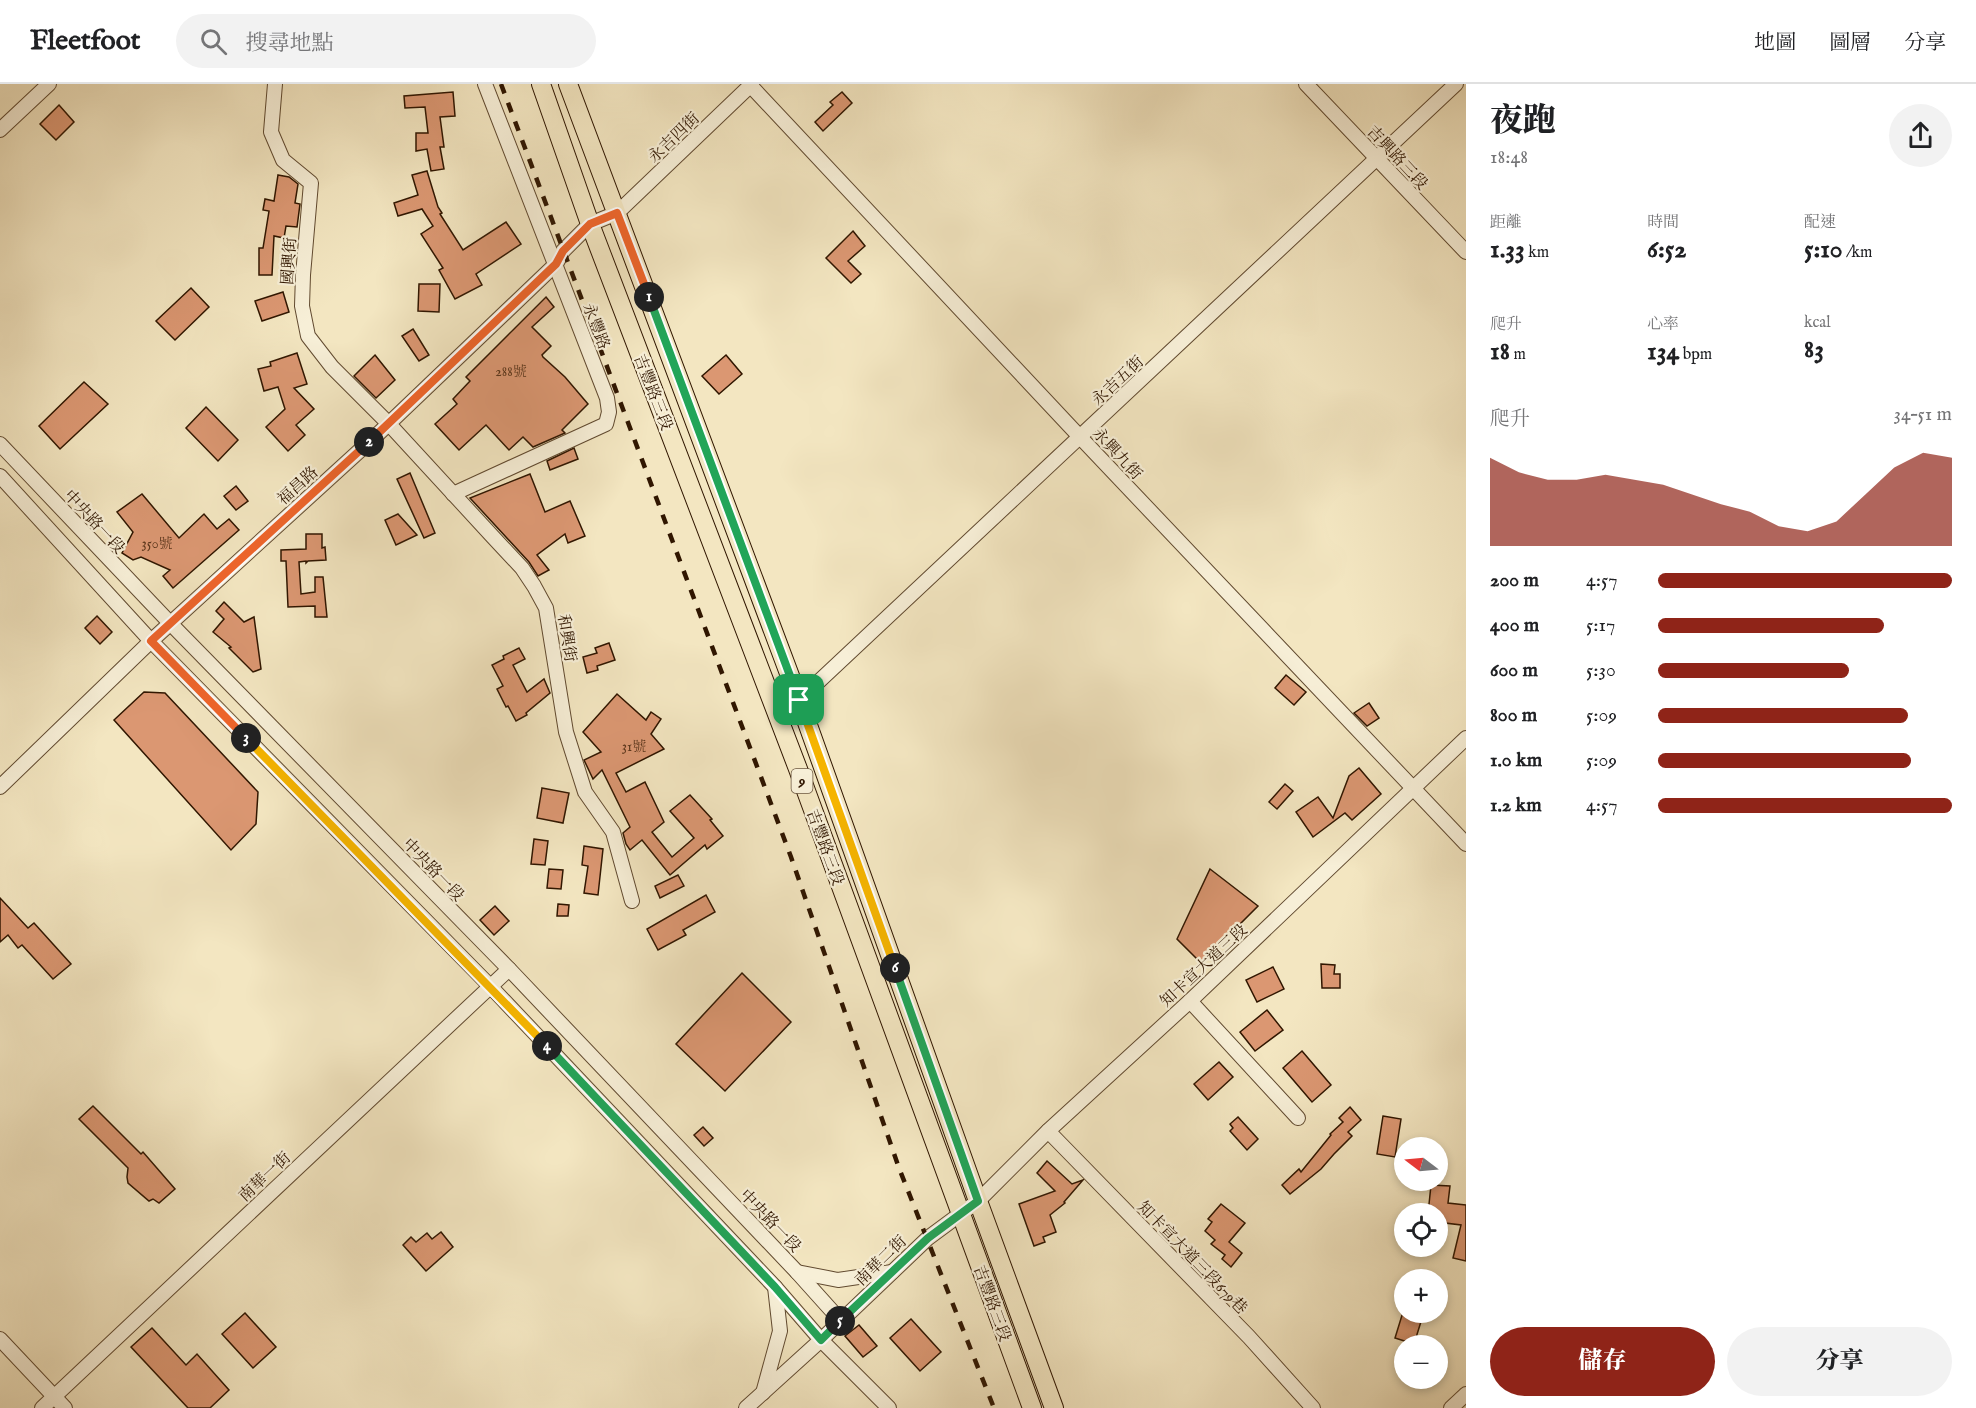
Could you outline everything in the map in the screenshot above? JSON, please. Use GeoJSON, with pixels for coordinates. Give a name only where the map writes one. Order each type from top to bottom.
{"type":"FeatureCollection","features":[{"type":"Feature","properties":{"kind":"main road","name":"吉豐路三段"},"geometry":{"type":"LineString","coordinates":[[541,84],[590,224],[798,770],[1032,1408]]}},
{"type":"Feature","properties":{"kind":"main road","name":"吉豐路三段"},"geometry":{"type":"LineString","coordinates":[[568,84],[799,700],[1054,1408]]}},
{"type":"Feature","properties":{"kind":"street"},"geometry":{"type":"LineString","coordinates":[[0,130],[49,84]]}},
{"type":"Feature","properties":{"kind":"street","name":"國興街"},"geometry":{"type":"LineString","coordinates":[[275,84],[271,132],[283,160],[311,183],[302,306],[308,336],[332,367],[388,424]]}},
{"type":"Feature","properties":{"kind":"street","name":"永豐路"},"geometry":{"type":"LineString","coordinates":[[453,494],[606,424],[609,412],[607,398],[485,84]]}},
{"type":"Feature","properties":{"kind":"street","name":"永吉四街"},"geometry":{"type":"LineString","coordinates":[[617,213],[750,84]]}},
{"type":"Feature","properties":{"kind":"street","name":"永興九街"},"geometry":{"type":"LineString","coordinates":[[750,84],[1080,437],[1466,844]]}},
{"type":"Feature","properties":{"kind":"street","name":"吉興路三段"},"geometry":{"type":"LineString","coordinates":[[1306,84],[1466,252]]}},
{"type":"Feature","properties":{"kind":"street","name":"永吉五街"},"geometry":{"type":"LineString","coordinates":[[799,700],[1456,84]]}},
{"type":"Feature","properties":{"kind":"street","name":"福昌路"},"geometry":{"type":"LineString","coordinates":[[0,787],[170,623],[388,424],[556,264],[563,251],[590,224],[617,213]]}},
{"type":"Feature","properties":{"kind":"street","name":"和興街"},"geometry":{"type":"LineString","coordinates":[[388,424],[522,568],[546,608],[566,732],[585,792],[613,832],[632,901]]}},
{"type":"Feature","properties":{"kind":"street","name":"中央路一段"},"geometry":{"type":"LineString","coordinates":[[0,444],[170,623],[509,969],[841,1320]]}},
{"type":"Feature","properties":{"kind":"street"},"geometry":{"type":"LineString","coordinates":[[0,477],[151,641],[491,987],[775,1287],[821,1340],[889,1408]]}},
{"type":"Feature","properties":{"kind":"street","name":"知卡宣大道三段"},"geometry":{"type":"LineString","coordinates":[[961,1214],[978,1201],[1048,1131],[1190,1001],[1466,738]]}},
{"type":"Feature","properties":{"kind":"street","name":"南華一街"},"geometry":{"type":"LineString","coordinates":[[42,1408],[509,969]]}},
{"type":"Feature","properties":{"kind":"street"},"geometry":{"type":"LineString","coordinates":[[1190,1001],[1298,1118]]}},
{"type":"Feature","properties":{"kind":"street","name":"知卡宣大道三段679巷"},"geometry":{"type":"LineString","coordinates":[[1048,1131],[1249,1337],[1313,1408]]}},
{"type":"Feature","properties":{"kind":"street","name":"南華二街"},"geometry":{"type":"LineString","coordinates":[[746,1408],[928,1238],[961,1214]]}},
{"type":"Feature","properties":{"kind":"street"},"geometry":{"type":"LineString","coordinates":[[797,1272],[838,1281],[892,1272]]}},
{"type":"Feature","properties":{"kind":"street"},"geometry":{"type":"LineString","coordinates":[[763,1393],[780,1331],[775,1287]]}},
{"type":"Feature","properties":{"kind":"street"},"geometry":{"type":"LineString","coordinates":[[0,1339],[65,1408]]}},
{"type":"Feature","properties":{"kind":"street"},"geometry":{"type":"LineString","coordinates":[[1451,1408],[1466,1394]]}},
{"type":"Feature","properties":{"kind":"building"},"geometry":{"type":"Polygon","coordinates":[[[453,92],[455,116],[440,117],[444,147],[440,147],[444,169],[431,171],[427,149],[416,151],[416,133],[428,133],[425,107],[405,108],[404,96],[453,92]]]}},
{"type":"Feature","properties":{"kind":"building"},"geometry":{"type":"Polygon","coordinates":[[[842,92],[852,103],[823,131],[815,122],[833,105],[830,102],[842,92]]]}},
{"type":"Feature","properties":{"kind":"building"},"geometry":{"type":"Polygon","coordinates":[[[59,105],[74,122],[56,140],[40,124],[59,105]]]}},
{"type":"Feature","properties":{"kind":"building"},"geometry":{"type":"Polygon","coordinates":[[[427,171],[442,213],[440,214],[463,250],[506,222],[521,244],[476,274],[482,285],[455,299],[439,270],[443,268],[421,234],[433,226],[422,209],[398,216],[394,203],[418,195],[412,175],[427,171]]]}},
{"type":"Feature","properties":{"kind":"building"},"geometry":{"type":"Polygon","coordinates":[[[278,175],[289,177],[298,184],[295,203],[300,204],[297,227],[286,226],[284,238],[274,236],[272,275],[259,275],[259,248],[263,248],[269,211],[263,210],[265,199],[274,201],[278,175]]]}},
{"type":"Feature","properties":{"kind":"building"},"geometry":{"type":"Polygon","coordinates":[[[853,231],[865,246],[848,261],[861,274],[851,283],[826,258],[853,231]]]}},
{"type":"Feature","properties":{"kind":"building"},"geometry":{"type":"Polygon","coordinates":[[[419,284],[440,284],[439,312],[418,311],[419,284]]]}},
{"type":"Feature","properties":{"kind":"building"},"geometry":{"type":"Polygon","coordinates":[[[191,288],[209,307],[175,340],[156,321],[191,288]]]}},
{"type":"Feature","properties":{"kind":"building"},"geometry":{"type":"Polygon","coordinates":[[[283,292],[289,312],[262,321],[255,301],[283,292]]]}},
{"type":"Feature","properties":{"kind":"building"},"geometry":{"type":"Polygon","coordinates":[[[546,297],[554,307],[532,327],[551,346],[542,355],[588,404],[562,430],[565,433],[533,447],[523,437],[509,450],[486,425],[459,450],[435,424],[457,404],[453,399],[470,381],[466,377],[546,297]]]}},
{"type":"Feature","properties":{"kind":"building"},"geometry":{"type":"Polygon","coordinates":[[[413,329],[429,355],[419,361],[402,336],[413,329]]]}},
{"type":"Feature","properties":{"kind":"building"},"geometry":{"type":"Polygon","coordinates":[[[297,353],[307,384],[294,388],[314,409],[296,425],[305,435],[288,451],[266,427],[285,409],[278,387],[264,391],[258,369],[271,366],[270,362],[297,353]]]}},
{"type":"Feature","properties":{"kind":"building"},"geometry":{"type":"Polygon","coordinates":[[[375,355],[395,380],[376,398],[354,376],[375,355]]]}},
{"type":"Feature","properties":{"kind":"building"},"geometry":{"type":"Polygon","coordinates":[[[726,355],[742,374],[719,394],[702,376],[726,355]]]}},
{"type":"Feature","properties":{"kind":"building"},"geometry":{"type":"Polygon","coordinates":[[[84,382],[108,404],[60,449],[39,426],[84,382]]]}},
{"type":"Feature","properties":{"kind":"building"},"geometry":{"type":"Polygon","coordinates":[[[206,407],[238,440],[218,461],[186,428],[206,407]]]}},
{"type":"Feature","properties":{"kind":"building"},"geometry":{"type":"Polygon","coordinates":[[[574,448],[578,459],[550,470],[547,461],[574,448]]]}},
{"type":"Feature","properties":{"kind":"building"},"geometry":{"type":"Polygon","coordinates":[[[410,473],[435,533],[424,538],[397,479],[410,473]]]}},
{"type":"Feature","properties":{"kind":"building"},"geometry":{"type":"Polygon","coordinates":[[[530,474],[545,512],[570,501],[585,536],[568,543],[565,534],[537,555],[549,570],[538,576],[529,562],[470,498],[530,474]]]}},
{"type":"Feature","properties":{"kind":"building"},"geometry":{"type":"Polygon","coordinates":[[[236,486],[248,501],[236,510],[224,496],[236,486]]]}},
{"type":"Feature","properties":{"kind":"building"},"geometry":{"type":"Polygon","coordinates":[[[142,494],[179,538],[204,514],[217,529],[229,519],[239,530],[173,588],[163,576],[170,570],[141,557],[133,560],[122,553],[133,532],[117,512],[142,494]]]}},
{"type":"Feature","properties":{"kind":"building"},"geometry":{"type":"Polygon","coordinates":[[[398,514],[417,535],[396,545],[385,520],[398,514]]]}},
{"type":"Feature","properties":{"kind":"building"},"geometry":{"type":"Polygon","coordinates":[[[306,534],[322,534],[322,548],[325,547],[326,560],[299,562],[301,594],[315,592],[315,577],[323,577],[327,617],[315,617],[315,606],[288,607],[286,561],[281,561],[281,550],[306,549],[306,534]]]}},
{"type":"Feature","properties":{"kind":"building"},"geometry":{"type":"Polygon","coordinates":[[[224,602],[244,622],[254,617],[261,669],[253,672],[229,648],[231,647],[213,632],[224,619],[216,611],[224,602]]]}},
{"type":"Feature","properties":{"kind":"building"},"geometry":{"type":"Polygon","coordinates":[[[97,616],[112,632],[100,644],[85,628],[97,616]]]}},
{"type":"Feature","properties":{"kind":"building"},"geometry":{"type":"Polygon","coordinates":[[[609,643],[615,660],[597,666],[598,670],[587,673],[583,657],[597,653],[595,648],[609,643]]]}},
{"type":"Feature","properties":{"kind":"building"},"geometry":{"type":"Polygon","coordinates":[[[519,648],[525,659],[513,665],[527,692],[544,679],[550,693],[526,713],[527,715],[516,721],[497,689],[503,686],[492,665],[519,648]]]}},
{"type":"Feature","properties":{"kind":"building"},"geometry":{"type":"Polygon","coordinates":[[[1286,675],[1306,692],[1294,705],[1275,688],[1286,675]]]}},
{"type":"Feature","properties":{"kind":"building"},"geometry":{"type":"Polygon","coordinates":[[[144,692],[165,693],[258,792],[256,824],[231,850],[114,720],[144,692]]]}},
{"type":"Feature","properties":{"kind":"building"},"geometry":{"type":"Polygon","coordinates":[[[617,694],[646,720],[651,712],[661,719],[651,734],[664,749],[616,773],[626,792],[645,782],[664,822],[652,832],[672,857],[694,838],[670,811],[690,795],[712,819],[710,820],[723,836],[707,849],[705,845],[670,875],[642,840],[630,850],[623,833],[630,827],[602,770],[593,779],[584,760],[601,752],[583,732],[617,694]]]}},
{"type":"Feature","properties":{"kind":"building"},"geometry":{"type":"Polygon","coordinates":[[[1369,703],[1379,718],[1367,726],[1354,713],[1369,703]]]}},
{"type":"Feature","properties":{"kind":"building"},"geometry":{"type":"Polygon","coordinates":[[[1359,768],[1381,794],[1352,820],[1345,813],[1313,837],[1296,812],[1318,797],[1333,818],[1349,776],[1359,768]]]}},
{"type":"Feature","properties":{"kind":"building"},"geometry":{"type":"Polygon","coordinates":[[[1285,784],[1293,791],[1277,809],[1269,802],[1285,784]]]}},
{"type":"Feature","properties":{"kind":"building"},"geometry":{"type":"Polygon","coordinates":[[[542,788],[569,793],[563,823],[537,818],[542,788]]]}},
{"type":"Feature","properties":{"kind":"building"},"geometry":{"type":"Polygon","coordinates":[[[534,839],[548,841],[545,865],[531,864],[534,839]]]}},
{"type":"Feature","properties":{"kind":"building"},"geometry":{"type":"Polygon","coordinates":[[[584,846],[603,849],[598,895],[584,893],[588,866],[582,865],[584,846]]]}},
{"type":"Feature","properties":{"kind":"building"},"geometry":{"type":"Polygon","coordinates":[[[549,869],[563,870],[561,889],[547,888],[549,869]]]}},
{"type":"Feature","properties":{"kind":"building"},"geometry":{"type":"Polygon","coordinates":[[[1210,869],[1258,906],[1201,963],[1177,939],[1210,869]]]}},
{"type":"Feature","properties":{"kind":"building"},"geometry":{"type":"Polygon","coordinates":[[[678,875],[684,886],[660,898],[655,886],[678,875]]]}},
{"type":"Feature","properties":{"kind":"building"},"geometry":{"type":"Polygon","coordinates":[[[706,895],[715,912],[683,930],[686,935],[658,950],[647,929],[706,895]]]}},
{"type":"Feature","properties":{"kind":"building"},"geometry":{"type":"Polygon","coordinates":[[[0,898],[28,928],[34,923],[71,964],[53,979],[22,945],[18,948],[8,935],[0,942],[0,898]]]}},
{"type":"Feature","properties":{"kind":"building"},"geometry":{"type":"Polygon","coordinates":[[[558,904],[569,905],[568,916],[557,916],[558,904]]]}},
{"type":"Feature","properties":{"kind":"building"},"geometry":{"type":"Polygon","coordinates":[[[495,906],[509,921],[494,935],[480,920],[495,906]]]}},
{"type":"Feature","properties":{"kind":"building"},"geometry":{"type":"Polygon","coordinates":[[[1321,964],[1335,965],[1334,974],[1340,974],[1340,988],[1322,988],[1321,964]]]}},
{"type":"Feature","properties":{"kind":"building"},"geometry":{"type":"Polygon","coordinates":[[[1273,967],[1284,989],[1257,1002],[1246,980],[1273,967]]]}},
{"type":"Feature","properties":{"kind":"building"},"geometry":{"type":"Polygon","coordinates":[[[742,973],[791,1022],[725,1091],[676,1044],[742,973]]]}},
{"type":"Feature","properties":{"kind":"building"},"geometry":{"type":"Polygon","coordinates":[[[1267,1010],[1283,1030],[1255,1051],[1240,1032],[1267,1010]]]}},
{"type":"Feature","properties":{"kind":"building"},"geometry":{"type":"Polygon","coordinates":[[[1302,1051],[1331,1085],[1312,1102],[1283,1068],[1302,1051]]]}},
{"type":"Feature","properties":{"kind":"building"},"geometry":{"type":"Polygon","coordinates":[[[1219,1062],[1233,1077],[1208,1100],[1194,1084],[1219,1062]]]}},
{"type":"Feature","properties":{"kind":"building"},"geometry":{"type":"Polygon","coordinates":[[[93,1106],[141,1154],[143,1152],[175,1189],[159,1203],[153,1199],[149,1201],[128,1183],[128,1168],[79,1119],[93,1106]]]}},
{"type":"Feature","properties":{"kind":"building"},"geometry":{"type":"Polygon","coordinates":[[[1350,1107],[1361,1120],[1348,1132],[1352,1136],[1321,1169],[1290,1194],[1282,1185],[1299,1169],[1301,1172],[1330,1134],[1343,1122],[1339,1118],[1350,1107]]]}},
{"type":"Feature","properties":{"kind":"building"},"geometry":{"type":"Polygon","coordinates":[[[1383,1116],[1401,1119],[1398,1137],[1394,1137],[1394,1157],[1377,1154],[1383,1116]]]}},
{"type":"Feature","properties":{"kind":"building"},"geometry":{"type":"Polygon","coordinates":[[[1238,1117],[1258,1139],[1247,1150],[1230,1131],[1233,1128],[1230,1124],[1238,1117]]]}},
{"type":"Feature","properties":{"kind":"building"},"geometry":{"type":"Polygon","coordinates":[[[703,1127],[713,1138],[704,1146],[694,1135],[703,1127]]]}},
{"type":"Feature","properties":{"kind":"building"},"geometry":{"type":"Polygon","coordinates":[[[1047,1161],[1072,1184],[1083,1180],[1065,1203],[1050,1215],[1056,1232],[1043,1237],[1045,1242],[1034,1246],[1019,1204],[1055,1191],[1037,1173],[1047,1161]]]}},
{"type":"Feature","properties":{"kind":"building"},"geometry":{"type":"Polygon","coordinates":[[[1448,1186],[1450,1186],[1448,1203],[1429,1203],[1430,1191],[1448,1191],[1448,1186]]]}},
{"type":"Feature","properties":{"kind":"building"},"geometry":{"type":"Polygon","coordinates":[[[1448,1203],[1466,1205],[1466,1261],[1453,1258],[1461,1225],[1448,1223],[1448,1203]]]}},
{"type":"Feature","properties":{"kind":"building"},"geometry":{"type":"Polygon","coordinates":[[[1221,1204],[1245,1223],[1229,1242],[1242,1253],[1231,1267],[1222,1259],[1225,1255],[1211,1244],[1215,1240],[1205,1231],[1212,1222],[1208,1219],[1221,1204]]]}},
{"type":"Feature","properties":{"kind":"building"},"geometry":{"type":"Polygon","coordinates":[[[441,1232],[453,1247],[426,1271],[403,1245],[411,1237],[416,1242],[427,1233],[432,1239],[441,1232]]]}},
{"type":"Feature","properties":{"kind":"building"},"geometry":{"type":"Polygon","coordinates":[[[245,1313],[276,1347],[253,1368],[222,1334],[245,1313]]]}},
{"type":"Feature","properties":{"kind":"building"},"geometry":{"type":"Polygon","coordinates":[[[911,1319],[941,1352],[920,1371],[890,1338],[911,1319]]]}},
{"type":"Feature","properties":{"kind":"building"},"geometry":{"type":"Polygon","coordinates":[[[1400,1323],[1421,1323],[1417,1335],[1396,1335],[1400,1323]]]}},
{"type":"Feature","properties":{"kind":"building"},"geometry":{"type":"Polygon","coordinates":[[[859,1325],[877,1346],[863,1357],[845,1336],[859,1325]]]}},
{"type":"Feature","properties":{"kind":"building"},"geometry":{"type":"Polygon","coordinates":[[[152,1328],[186,1365],[197,1354],[229,1390],[210,1408],[188,1408],[131,1347],[152,1328]]]}},
{"type":"Feature","properties":{"kind":"railway"},"geometry":{"type":"LineString","coordinates":[[501,84],[791,857],[899,1168],[994,1408]]}},
{"type":"Feature","properties":{"kind":"route"},"geometry":{"type":"LineString","coordinates":[[617,213],[799,700],[978,1201],[928,1238],[821,1340],[775,1287],[491,987],[151,641],[379,433],[556,264],[563,251],[590,224],[617,213]]}}]}
